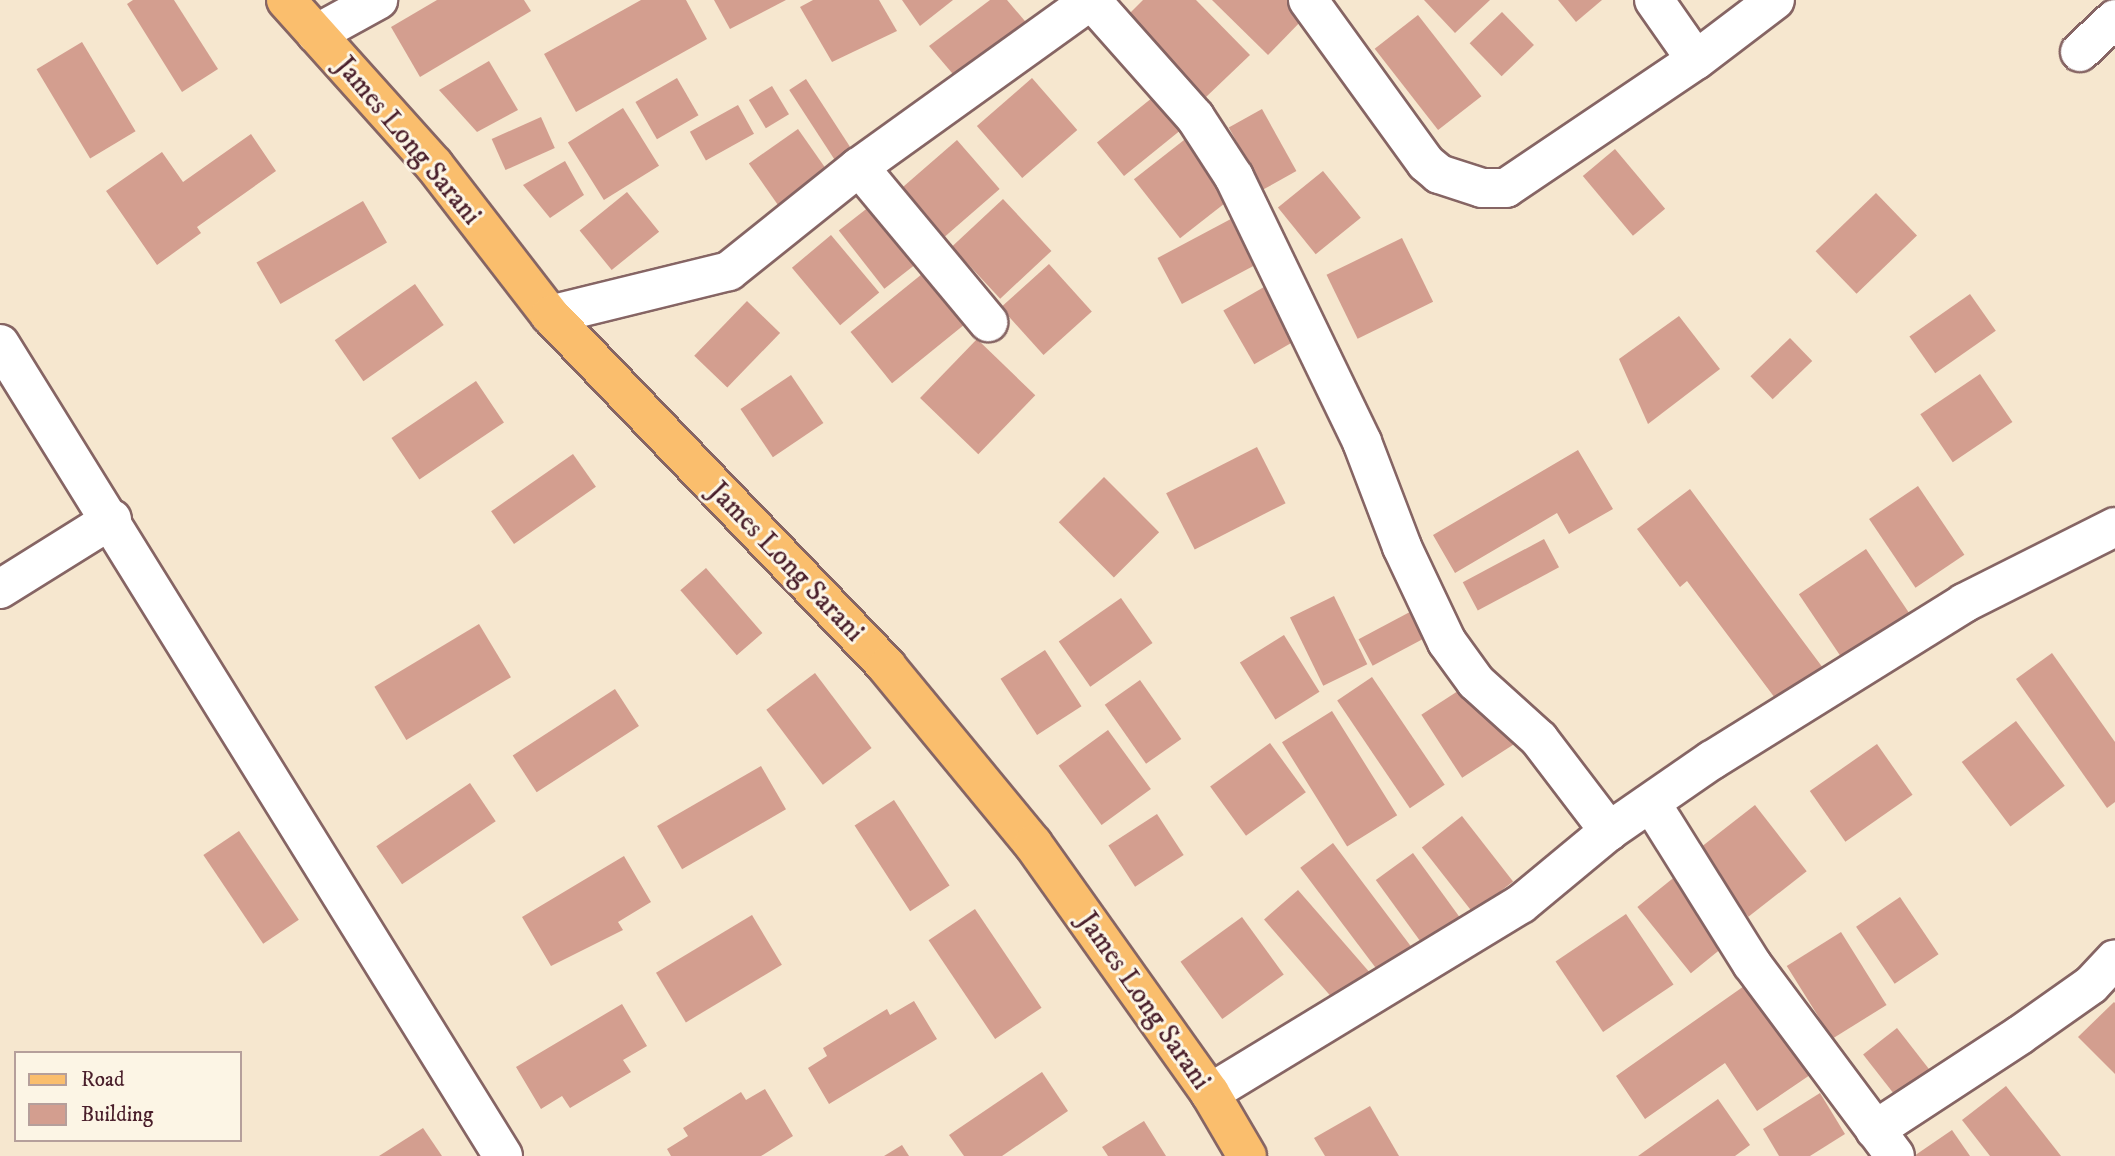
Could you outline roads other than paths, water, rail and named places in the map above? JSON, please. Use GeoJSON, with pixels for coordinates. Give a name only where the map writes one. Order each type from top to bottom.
{"type":"FeatureCollection","features":[{"type":"Feature","properties":{"kind":"main road","name":"James Long Sarani"},"geometry":{"type":"LineString","coordinates":[[286,0],[434,165],[550,315],[887,667],[1033,844],[1210,1093],[1247,1156]]}},
{"type":"Feature","properties":{"kind":"street"},"geometry":{"type":"LineString","coordinates":[[316,34],[378,0]]}},
{"type":"Feature","properties":{"kind":"street"},"geometry":{"type":"LineString","coordinates":[[550,315],[729,271],[859,167],[1091,0],[1195,117],[1234,177],[1362,442],[1402,547],[1447,642],[1476,682],[1539,739],[1609,831]]}},
{"type":"Feature","properties":{"kind":"street"},"geometry":{"type":"LineString","coordinates":[[1308,0],[1426,163],[1439,174],[1482,188],[1506,188],[1696,60],[1775,0]]}},
{"type":"Feature","properties":{"kind":"street"},"geometry":{"type":"LineString","coordinates":[[1654,0],[1696,60]]}},
{"type":"Feature","properties":{"kind":"street"},"geometry":{"type":"LineString","coordinates":[[2080,52],[2115,19]]}},
{"type":"Feature","properties":{"kind":"street"},"geometry":{"type":"LineString","coordinates":[[859,167],[988,322]]}},
{"type":"Feature","properties":{"kind":"street"},"geometry":{"type":"LineString","coordinates":[[0,344],[112,519],[503,1156]]}},
{"type":"Feature","properties":{"kind":"street"},"geometry":{"type":"LineString","coordinates":[[0,589],[112,519]]}},
{"type":"Feature","properties":{"kind":"street"},"geometry":{"type":"LineString","coordinates":[[1210,1093],[1521,904],[1609,831],[1712,760],[1964,603],[2115,527]]}},
{"type":"Feature","properties":{"kind":"street"},"geometry":{"type":"LineString","coordinates":[[1651,803],[1752,964],[1885,1143],[2031,1028],[2091,985],[2115,960]]}}]}
